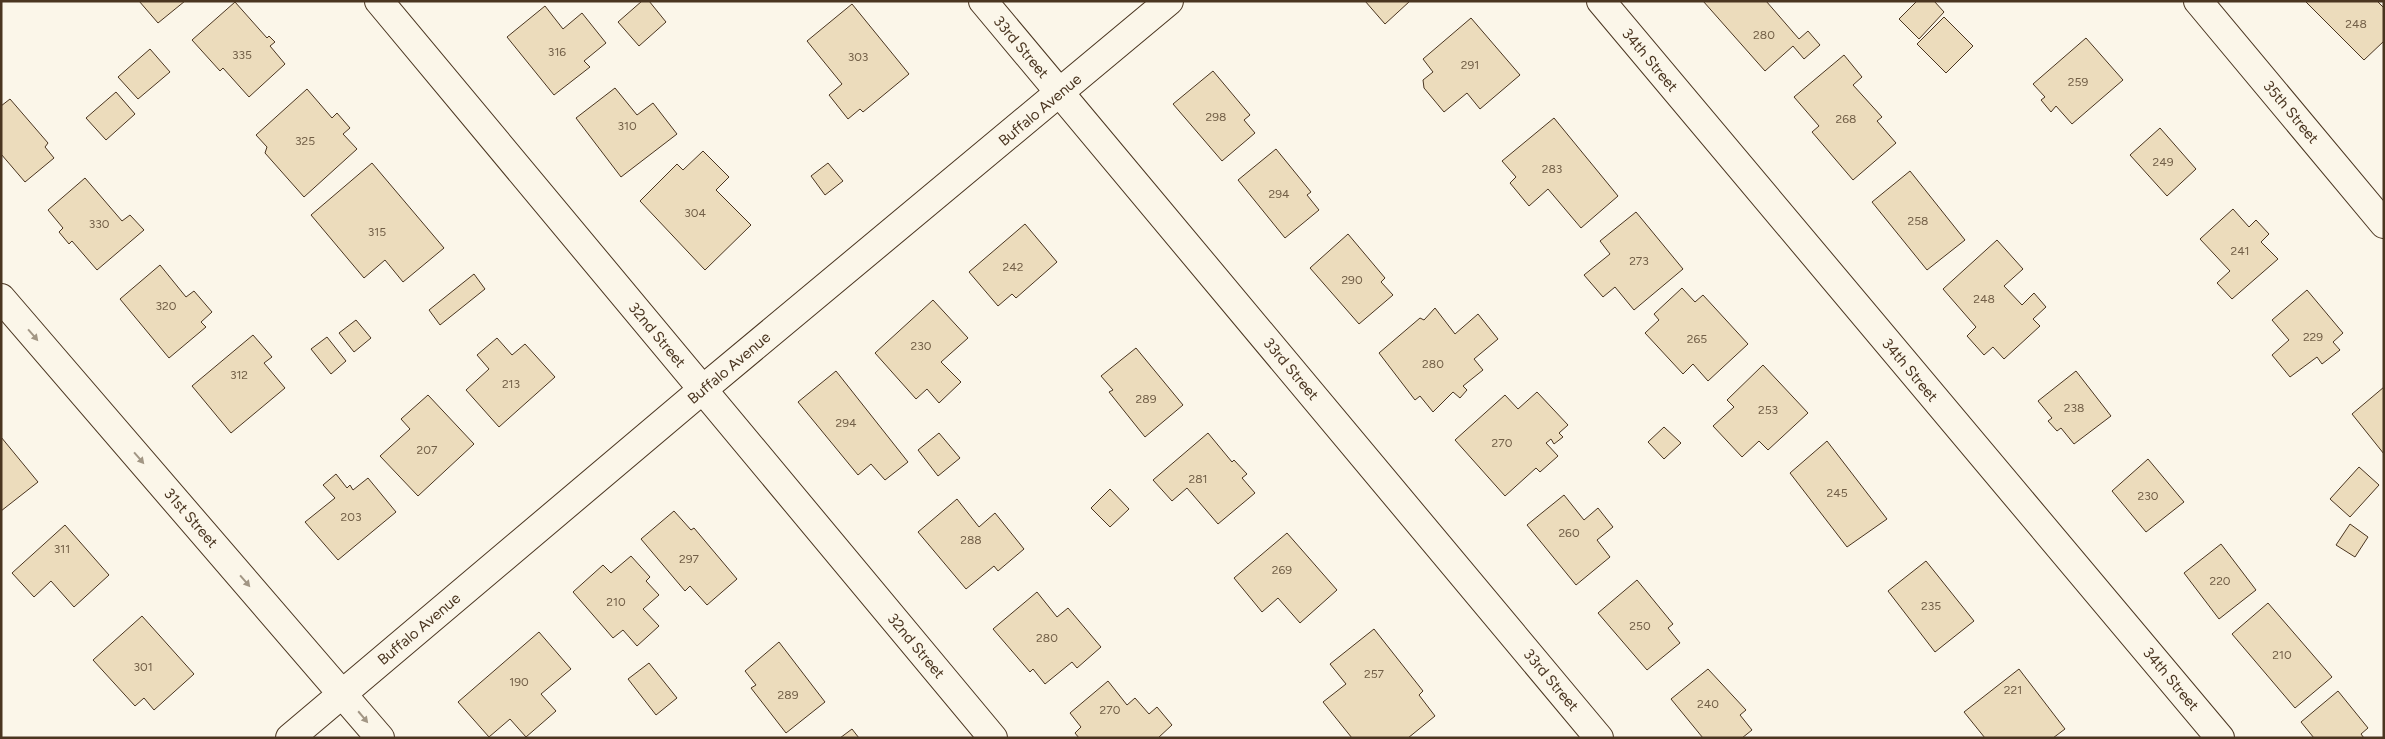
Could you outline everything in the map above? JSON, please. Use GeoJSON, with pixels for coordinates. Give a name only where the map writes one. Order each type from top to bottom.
{"type":"FeatureCollection","features":[{"type":"Feature","properties":{"kind":"street","name":"32nd Street"},"geometry":{"type":"LineString","coordinates":[[379,1],[993,738]]}},
{"type":"Feature","properties":{"kind":"street","name":"33rd Street"},"geometry":{"type":"LineString","coordinates":[[983,1],[1599,738]]}},
{"type":"Feature","properties":{"kind":"street","name":"Buffalo Avenue"},"geometry":{"type":"LineString","coordinates":[[290,738],[702,390],[1060,94],[1169,1]]}},
{"type":"Feature","properties":{"kind":"street","name":"34th Street"},"geometry":{"type":"LineString","coordinates":[[1601,1],[2220,738]]}},
{"type":"Feature","properties":{"kind":"street","name":"35th Street"},"geometry":{"type":"LineString","coordinates":[[2198,1],[2384,224]]}},
{"type":"Feature","properties":{"kind":"street","name":"31st Street"},"geometry":{"type":"LineString","coordinates":[[1,298],[380,738]]}},
{"type":"Feature","properties":{"kind":"building"},"geometry":{"type":"Polygon","coordinates":[[[139,1],[185,1],[158,23],[139,1]]]}},
{"type":"Feature","properties":{"kind":"building"},"geometry":{"type":"Polygon","coordinates":[[[642,1],[649,1],[666,22],[639,46],[618,22],[642,1]]]}},
{"type":"Feature","properties":{"kind":"building"},"geometry":{"type":"Polygon","coordinates":[[[1365,1],[1410,1],[1385,24],[1365,1]]]}},
{"type":"Feature","properties":{"kind":"building"},"geometry":{"type":"Polygon","coordinates":[[[1703,1],[1766,1],[1799,39],[1808,31],[1820,45],[1804,59],[1793,46],[1765,71],[1703,1]]]}},
{"type":"Feature","properties":{"kind":"building"},"geometry":{"type":"Polygon","coordinates":[[[1917,1],[1934,1],[1944,12],[1919,39],[1899,19],[1917,1]]]}},
{"type":"Feature","properties":{"kind":"building"},"geometry":{"type":"Polygon","coordinates":[[[2305,1],[2377,1],[2384,8],[2384,41],[2364,60],[2305,1]]]}},
{"type":"Feature","properties":{"kind":"building"},"geometry":{"type":"Polygon","coordinates":[[[235,2],[267,38],[269,36],[275,42],[270,46],[285,64],[249,97],[223,68],[220,71],[192,40],[235,2]]]}},
{"type":"Feature","properties":{"kind":"building"},"geometry":{"type":"Polygon","coordinates":[[[852,4],[909,74],[863,112],[860,109],[848,119],[829,95],[842,84],[807,41],[852,4]]]}},
{"type":"Feature","properties":{"kind":"building"},"geometry":{"type":"Polygon","coordinates":[[[545,6],[563,29],[582,13],[606,43],[584,61],[590,67],[554,95],[507,37],[545,6]]]}},
{"type":"Feature","properties":{"kind":"building"},"geometry":{"type":"Polygon","coordinates":[[[1944,17],[1973,46],[1946,73],[1917,44],[1944,17]]]}},
{"type":"Feature","properties":{"kind":"building"},"geometry":{"type":"Polygon","coordinates":[[[1471,18],[1520,75],[1480,109],[1467,93],[1444,112],[1424,88],[1423,80],[1433,72],[1423,59],[1471,18]]]}},
{"type":"Feature","properties":{"kind":"building"},"geometry":{"type":"Polygon","coordinates":[[[2086,38],[2123,80],[2072,124],[2056,106],[2051,112],[2041,100],[2045,97],[2033,84],[2086,38]]]}},
{"type":"Feature","properties":{"kind":"building"},"geometry":{"type":"Polygon","coordinates":[[[150,49],[170,72],[138,99],[118,77],[150,49]]]}},
{"type":"Feature","properties":{"kind":"building"},"geometry":{"type":"Polygon","coordinates":[[[1844,55],[1862,77],[1853,85],[1882,117],[1877,121],[1896,143],[1853,180],[1812,132],[1819,126],[1794,97],[1844,55]]]}},
{"type":"Feature","properties":{"kind":"building"},"geometry":{"type":"Polygon","coordinates":[[[1213,71],[1250,115],[1244,120],[1255,133],[1222,161],[1173,104],[1213,71]]]}},
{"type":"Feature","properties":{"kind":"building"},"geometry":{"type":"Polygon","coordinates":[[[615,88],[637,115],[653,103],[677,134],[621,177],[576,118],[615,88]]]}},
{"type":"Feature","properties":{"kind":"building"},"geometry":{"type":"Polygon","coordinates":[[[307,89],[332,118],[337,113],[350,128],[343,134],[357,149],[304,197],[265,153],[267,147],[256,135],[307,89]]]}},
{"type":"Feature","properties":{"kind":"building"},"geometry":{"type":"Polygon","coordinates":[[[116,92],[135,114],[106,140],[86,118],[116,92]]]}},
{"type":"Feature","properties":{"kind":"building"},"geometry":{"type":"Polygon","coordinates":[[[10,99],[48,143],[45,147],[54,158],[25,182],[1,154],[1,106],[10,99]]]}},
{"type":"Feature","properties":{"kind":"building"},"geometry":{"type":"Polygon","coordinates":[[[1554,118],[1618,196],[1581,228],[1548,189],[1529,206],[1510,183],[1516,177],[1502,161],[1554,118]]]}},
{"type":"Feature","properties":{"kind":"building"},"geometry":{"type":"Polygon","coordinates":[[[2160,128],[2196,169],[2167,196],[2130,155],[2160,128]]]}},
{"type":"Feature","properties":{"kind":"building"},"geometry":{"type":"Polygon","coordinates":[[[1276,149],[1311,192],[1307,195],[1319,210],[1285,238],[1238,180],[1276,149]]]}},
{"type":"Feature","properties":{"kind":"building"},"geometry":{"type":"Polygon","coordinates":[[[703,151],[729,177],[716,190],[751,225],[705,270],[640,201],[677,164],[683,170],[703,151]]]}},
{"type":"Feature","properties":{"kind":"building"},"geometry":{"type":"Polygon","coordinates":[[[372,163],[444,248],[403,282],[385,260],[364,278],[311,215],[372,163]]]}},
{"type":"Feature","properties":{"kind":"building"},"geometry":{"type":"Polygon","coordinates":[[[828,163],[843,181],[825,195],[811,176],[828,163]]]}},
{"type":"Feature","properties":{"kind":"building"},"geometry":{"type":"Polygon","coordinates":[[[1910,171],[1965,240],[1927,270],[1872,202],[1910,171]]]}},
{"type":"Feature","properties":{"kind":"building"},"geometry":{"type":"Polygon","coordinates":[[[85,178],[122,221],[130,215],[144,230],[97,270],[72,241],[69,244],[59,232],[63,228],[48,210],[85,178]]]}},
{"type":"Feature","properties":{"kind":"building"},"geometry":{"type":"Polygon","coordinates":[[[2233,209],[2249,227],[2256,220],[2269,234],[2261,242],[2278,259],[2232,299],[2217,283],[2230,271],[2200,239],[2233,209]]]}},
{"type":"Feature","properties":{"kind":"building"},"geometry":{"type":"Polygon","coordinates":[[[1636,212],[1683,269],[1634,310],[1615,287],[1603,297],[1584,275],[1610,254],[1600,241],[1636,212]]]}},
{"type":"Feature","properties":{"kind":"building"},"geometry":{"type":"Polygon","coordinates":[[[1025,224],[1057,262],[1016,298],[1012,294],[998,306],[969,272],[1025,224]]]}},
{"type":"Feature","properties":{"kind":"building"},"geometry":{"type":"Polygon","coordinates":[[[1348,234],[1385,278],[1381,282],[1393,295],[1359,324],[1310,268],[1348,234]]]}},
{"type":"Feature","properties":{"kind":"building"},"geometry":{"type":"Polygon","coordinates":[[[1997,240],[2023,269],[2004,286],[2022,305],[2034,293],[2046,307],[2033,319],[2040,326],[2004,359],[1993,347],[1984,355],[1967,336],[1976,327],[1943,289],[1997,240]]]}},
{"type":"Feature","properties":{"kind":"building"},"geometry":{"type":"Polygon","coordinates":[[[160,265],[186,297],[194,291],[212,312],[201,322],[206,327],[169,358],[120,299],[160,265]]]}},
{"type":"Feature","properties":{"kind":"building"},"geometry":{"type":"Polygon","coordinates":[[[474,274],[485,289],[440,325],[429,310],[474,274]]]}},
{"type":"Feature","properties":{"kind":"building"},"geometry":{"type":"Polygon","coordinates":[[[1682,288],[1695,302],[1703,295],[1748,344],[1708,381],[1693,364],[1683,374],[1645,333],[1659,320],[1654,314],[1682,288]]]}},
{"type":"Feature","properties":{"kind":"building"},"geometry":{"type":"Polygon","coordinates":[[[2307,290],[2343,333],[2333,342],[2340,350],[2322,364],[2317,357],[2290,377],[2272,355],[2289,340],[2272,320],[2307,290]]]}},
{"type":"Feature","properties":{"kind":"building"},"geometry":{"type":"Polygon","coordinates":[[[933,300],[968,338],[941,362],[961,382],[939,403],[927,389],[916,399],[875,353],[933,300]]]}},
{"type":"Feature","properties":{"kind":"building"},"geometry":{"type":"Polygon","coordinates":[[[1435,308],[1455,334],[1478,314],[1498,339],[1474,359],[1483,370],[1463,386],[1467,390],[1460,398],[1453,392],[1433,412],[1420,396],[1415,400],[1379,353],[1420,318],[1424,320],[1435,308]]]}},
{"type":"Feature","properties":{"kind":"building"},"geometry":{"type":"Polygon","coordinates":[[[356,320],[371,338],[354,352],[339,333],[356,320]]]}},
{"type":"Feature","properties":{"kind":"building"},"geometry":{"type":"Polygon","coordinates":[[[253,335],[272,357],[264,363],[285,388],[231,433],[192,386],[253,335]]]}},
{"type":"Feature","properties":{"kind":"building"},"geometry":{"type":"Polygon","coordinates":[[[327,337],[346,361],[331,374],[311,349],[327,337]]]}},
{"type":"Feature","properties":{"kind":"building"},"geometry":{"type":"Polygon","coordinates":[[[497,338],[512,355],[525,344],[555,377],[499,427],[466,390],[489,369],[477,355],[497,338]]]}},
{"type":"Feature","properties":{"kind":"building"},"geometry":{"type":"Polygon","coordinates":[[[1136,348],[1183,405],[1145,437],[1109,392],[1113,390],[1101,376],[1136,348]]]}},
{"type":"Feature","properties":{"kind":"building"},"geometry":{"type":"Polygon","coordinates":[[[1763,365],[1808,413],[1768,450],[1759,441],[1742,457],[1713,426],[1734,407],[1727,400],[1763,365]]]}},
{"type":"Feature","properties":{"kind":"building"},"geometry":{"type":"Polygon","coordinates":[[[836,371],[908,462],[885,480],[871,464],[858,475],[798,402],[836,371]]]}},
{"type":"Feature","properties":{"kind":"building"},"geometry":{"type":"Polygon","coordinates":[[[2076,371],[2111,416],[2074,444],[2061,428],[2057,431],[2048,421],[2052,418],[2038,401],[2076,371]]]}},
{"type":"Feature","properties":{"kind":"building"},"geometry":{"type":"Polygon","coordinates":[[[2384,387],[2384,454],[2352,414],[2384,387]]]}},
{"type":"Feature","properties":{"kind":"building"},"geometry":{"type":"Polygon","coordinates":[[[1537,392],[1568,425],[1559,433],[1563,437],[1554,444],[1551,439],[1546,443],[1558,456],[1540,472],[1536,468],[1505,496],[1455,440],[1505,395],[1518,409],[1537,392]]]}},
{"type":"Feature","properties":{"kind":"building"},"geometry":{"type":"Polygon","coordinates":[[[428,395],[474,444],[418,496],[380,456],[410,429],[401,419],[428,395]]]}},
{"type":"Feature","properties":{"kind":"building"},"geometry":{"type":"Polygon","coordinates":[[[1664,427],[1681,443],[1664,459],[1648,442],[1664,427]]]}},
{"type":"Feature","properties":{"kind":"building"},"geometry":{"type":"Polygon","coordinates":[[[939,433],[960,458],[938,476],[918,450],[939,433]]]}},
{"type":"Feature","properties":{"kind":"building"},"geometry":{"type":"Polygon","coordinates":[[[1208,433],[1232,462],[1234,460],[1247,474],[1242,478],[1255,493],[1218,524],[1187,488],[1172,501],[1153,480],[1208,433]]]}},
{"type":"Feature","properties":{"kind":"building"},"geometry":{"type":"Polygon","coordinates":[[[1,437],[38,482],[1,511],[1,437]]]}},
{"type":"Feature","properties":{"kind":"building"},"geometry":{"type":"Polygon","coordinates":[[[1827,441],[1887,519],[1847,547],[1790,473],[1827,441]]]}},
{"type":"Feature","properties":{"kind":"building"},"geometry":{"type":"Polygon","coordinates":[[[2148,459],[2184,502],[2146,532],[2112,491],[2148,459]]]}},
{"type":"Feature","properties":{"kind":"building"},"geometry":{"type":"Polygon","coordinates":[[[2359,467],[2379,485],[2350,517],[2330,499],[2359,467]]]}},
{"type":"Feature","properties":{"kind":"building"},"geometry":{"type":"Polygon","coordinates":[[[336,474],[347,488],[350,485],[353,490],[368,478],[396,512],[338,560],[305,522],[335,498],[323,485],[336,474]]]}},
{"type":"Feature","properties":{"kind":"building"},"geometry":{"type":"Polygon","coordinates":[[[1110,489],[1129,509],[1110,527],[1091,508],[1110,489]]]}},
{"type":"Feature","properties":{"kind":"building"},"geometry":{"type":"Polygon","coordinates":[[[1564,495],[1584,520],[1598,508],[1613,527],[1597,540],[1610,557],[1576,585],[1527,525],[1564,495]]]}},
{"type":"Feature","properties":{"kind":"building"},"geometry":{"type":"Polygon","coordinates":[[[957,499],[979,527],[995,513],[1024,549],[998,571],[994,566],[966,589],[918,532],[957,499]]]}},
{"type":"Feature","properties":{"kind":"building"},"geometry":{"type":"Polygon","coordinates":[[[674,511],[691,530],[694,528],[737,579],[707,605],[690,586],[685,591],[641,539],[674,511]]]}},
{"type":"Feature","properties":{"kind":"building"},"geometry":{"type":"Polygon","coordinates":[[[2350,524],[2368,537],[2355,557],[2336,545],[2350,524]]]}},
{"type":"Feature","properties":{"kind":"building"},"geometry":{"type":"Polygon","coordinates":[[[65,525],[109,575],[74,607],[51,581],[34,597],[12,573],[65,525]]]}},
{"type":"Feature","properties":{"kind":"building"},"geometry":{"type":"Polygon","coordinates":[[[1287,533],[1337,590],[1300,623],[1278,598],[1262,612],[1234,578],[1287,533]]]}},
{"type":"Feature","properties":{"kind":"building"},"geometry":{"type":"Polygon","coordinates":[[[2221,544],[2256,590],[2219,619],[2184,573],[2221,544]]]}},
{"type":"Feature","properties":{"kind":"building"},"geometry":{"type":"Polygon","coordinates":[[[631,556],[650,577],[646,581],[659,595],[643,609],[659,626],[637,646],[623,630],[613,638],[573,592],[603,565],[611,573],[631,556]]]}},
{"type":"Feature","properties":{"kind":"building"},"geometry":{"type":"Polygon","coordinates":[[[1926,561],[1974,621],[1935,652],[1888,591],[1926,561]]]}},
{"type":"Feature","properties":{"kind":"building"},"geometry":{"type":"Polygon","coordinates":[[[1637,580],[1673,624],[1668,628],[1680,643],[1647,670],[1598,613],[1637,580]]]}},
{"type":"Feature","properties":{"kind":"building"},"geometry":{"type":"Polygon","coordinates":[[[1037,592],[1057,617],[1068,608],[1101,647],[1077,668],[1072,662],[1045,684],[1033,669],[1030,672],[993,629],[1037,592]]]}},
{"type":"Feature","properties":{"kind":"building"},"geometry":{"type":"Polygon","coordinates":[[[2268,603],[2332,677],[2295,708],[2232,634],[2268,603]]]}},
{"type":"Feature","properties":{"kind":"building"},"geometry":{"type":"Polygon","coordinates":[[[142,616],[194,674],[154,710],[144,698],[135,706],[93,660],[142,616]]]}},
{"type":"Feature","properties":{"kind":"building"},"geometry":{"type":"Polygon","coordinates":[[[1374,629],[1423,691],[1419,695],[1435,716],[1408,738],[1352,738],[1323,702],[1346,684],[1330,664],[1374,629]]]}},
{"type":"Feature","properties":{"kind":"building"},"geometry":{"type":"Polygon","coordinates":[[[539,632],[571,669],[541,694],[556,711],[526,737],[510,719],[489,737],[458,702],[539,632]]]}},
{"type":"Feature","properties":{"kind":"building"},"geometry":{"type":"Polygon","coordinates":[[[779,642],[825,702],[786,733],[751,688],[756,685],[745,671],[779,642]]]}},
{"type":"Feature","properties":{"kind":"building"},"geometry":{"type":"Polygon","coordinates":[[[649,663],[677,698],[656,715],[628,679],[649,663]]]}},
{"type":"Feature","properties":{"kind":"building"},"geometry":{"type":"Polygon","coordinates":[[[1708,669],[1746,710],[1740,715],[1752,730],[1742,738],[1703,738],[1671,699],[1708,669]]]}},
{"type":"Feature","properties":{"kind":"building"},"geometry":{"type":"Polygon","coordinates":[[[2019,669],[2065,729],[2053,738],[1985,738],[1964,712],[2019,669]]]}},
{"type":"Feature","properties":{"kind":"building"},"geometry":{"type":"Polygon","coordinates":[[[1108,681],[1127,705],[1135,698],[1149,714],[1157,707],[1172,725],[1158,738],[1079,738],[1075,733],[1081,727],[1070,713],[1108,681]]]}},
{"type":"Feature","properties":{"kind":"building"},"geometry":{"type":"Polygon","coordinates":[[[2338,691],[2368,728],[2361,734],[2364,738],[2314,738],[2301,722],[2338,691]]]}},
{"type":"Feature","properties":{"kind":"building"},"geometry":{"type":"Polygon","coordinates":[[[852,729],[859,738],[840,738],[852,729]]]}}]}
